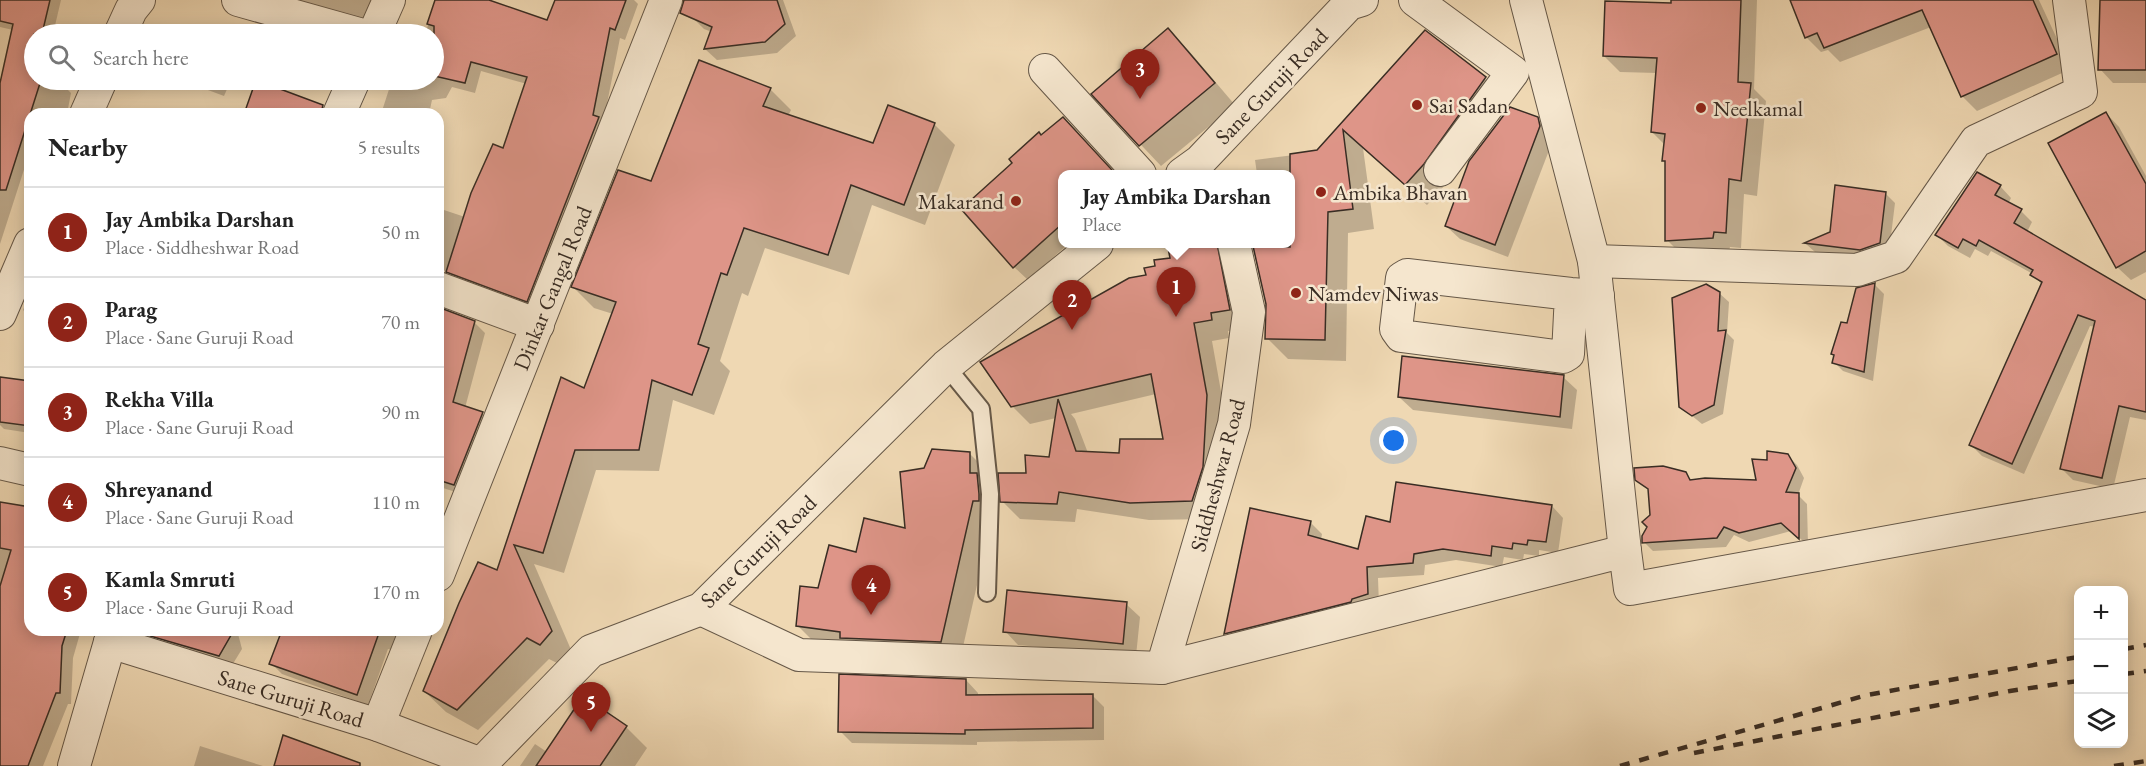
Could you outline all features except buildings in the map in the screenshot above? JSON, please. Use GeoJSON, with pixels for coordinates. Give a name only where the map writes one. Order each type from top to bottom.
{"type":"FeatureCollection","features":[{"type":"Feature","properties":{"kind":"street"},"geometry":{"type":"LineString","coordinates":[[124,24],[130,10],[139,0]]}},
{"type":"Feature","properties":{"kind":"street"},"geometry":{"type":"LineString","coordinates":[[238,0],[323,24]]}},
{"type":"Feature","properties":{"kind":"street"},"geometry":{"type":"LineString","coordinates":[[378,24],[389,0]]}},
{"type":"Feature","properties":{"kind":"street","name":"Dinkar Gangal Road"},"geometry":{"type":"LineString","coordinates":[[444,560],[666,0]]}},
{"type":"Feature","properties":{"kind":"street"},"geometry":{"type":"LineString","coordinates":[[1415,0],[1513,72],[1440,170]]}},
{"type":"Feature","properties":{"kind":"street"},"geometry":{"type":"LineString","coordinates":[[1526,0],[1594,261],[1568,354],[1563,357],[1401,336],[1396,329],[1402,278],[1407,275],[1584,295]]}},
{"type":"Feature","properties":{"kind":"street"},"geometry":{"type":"LineString","coordinates":[[1594,261],[1857,270],[1896,257],[1976,141],[2081,92],[2069,0]]}},
{"type":"Feature","properties":{"kind":"street","name":"Sane Guruji Road"},"geometry":{"type":"LineString","coordinates":[[1196,170],[1354,2]]}},
{"type":"Feature","properties":{"kind":"street"},"geometry":{"type":"LineString","coordinates":[[1045,70],[1136,170]]}},
{"type":"Feature","properties":{"kind":"street"},"geometry":{"type":"LineString","coordinates":[[89,108],[97,90]]}},
{"type":"Feature","properties":{"kind":"street"},"geometry":{"type":"LineString","coordinates":[[342,108],[350,90]]}},
{"type":"Feature","properties":{"kind":"street","name":"Sane Guruji Road"},"geometry":{"type":"LineString","coordinates":[[113,636],[378,725],[481,764],[591,651],[701,609],[946,366],[1091,248]]}},
{"type":"Feature","properties":{"kind":"street","name":"Siddheshwar Road"},"geometry":{"type":"LineString","coordinates":[[1162,668],[1234,424],[1249,312],[1235,248]]}},
{"type":"Feature","properties":{"kind":"street"},"geometry":{"type":"LineString","coordinates":[[0,314],[24,258]]}},
{"type":"Feature","properties":{"kind":"street"},"geometry":{"type":"LineString","coordinates":[[444,290],[537,325]]}},
{"type":"Feature","properties":{"kind":"street"},"geometry":{"type":"LineString","coordinates":[[1584,295],[1626,551],[1630,589],[2146,495]]}},
{"type":"Feature","properties":{"kind":"street"},"geometry":{"type":"LineString","coordinates":[[0,463],[24,469]]}},
{"type":"Feature","properties":{"kind":"street"},"geometry":{"type":"LineString","coordinates":[[701,609],[799,655],[1162,668],[1626,551]]}},
{"type":"Feature","properties":{"kind":"street"},"geometry":{"type":"LineString","coordinates":[[74,766],[113,636]]}},
{"type":"Feature","properties":{"kind":"street"},"geometry":{"type":"LineString","coordinates":[[378,725],[414,636]]}},
{"type":"Feature","properties":{"kind":"lane"},"geometry":{"type":"LineString","coordinates":[[946,366],[981,409],[990,494],[987,593]]}},
{"type":"Feature","properties":{"kind":"railway"},"geometry":{"type":"LineString","coordinates":[[2128,648],[2146,645]]}},
{"type":"Feature","properties":{"kind":"railway"},"geometry":{"type":"LineString","coordinates":[[1620,766],[1867,695],[2074,658]]}},
{"type":"Feature","properties":{"kind":"railway"},"geometry":{"type":"LineString","coordinates":[[2128,673],[2146,671]]}},
{"type":"Feature","properties":{"kind":"railway"},"geometry":{"type":"LineString","coordinates":[[1694,753],[2010,691],[2074,682]]}},
{"type":"Feature","properties":{"kind":"railway"},"geometry":{"type":"LineString","coordinates":[[2114,766],[2146,761]]}},
{"type":"Feature","properties":{"kind":"place","name":"Rekha Villa"},"geometry":{"type":"Point","coordinates":[1140,99]}},
{"type":"Feature","properties":{"kind":"place","name":"Sai Sadan"},"geometry":{"type":"Point","coordinates":[1417,105]}},
{"type":"Feature","properties":{"kind":"place","name":"Neelkamal"},"geometry":{"type":"Point","coordinates":[1701,108]}},
{"type":"Feature","properties":{"kind":"place","name":"Ambika Bhavan"},"geometry":{"type":"Point","coordinates":[1321,192]}},
{"type":"Feature","properties":{"kind":"place","name":"Makarand"},"geometry":{"type":"Point","coordinates":[1016,201]}},
{"type":"Feature","properties":{"kind":"place","name":"Namdev Niwas"},"geometry":{"type":"Point","coordinates":[1296,293]}},
{"type":"Feature","properties":{"kind":"place","name":"Jay Ambika Darshan"},"geometry":{"type":"Point","coordinates":[1176,317]}},
{"type":"Feature","properties":{"kind":"place","name":"Parag"},"geometry":{"type":"Point","coordinates":[1072,330]}},
{"type":"Feature","properties":{"kind":"place","name":"Shreyanand"},"geometry":{"type":"Point","coordinates":[871,615]}},
{"type":"Feature","properties":{"kind":"place","name":"Kamla Smruti"},"geometry":{"type":"Point","coordinates":[591,732]}}]}
